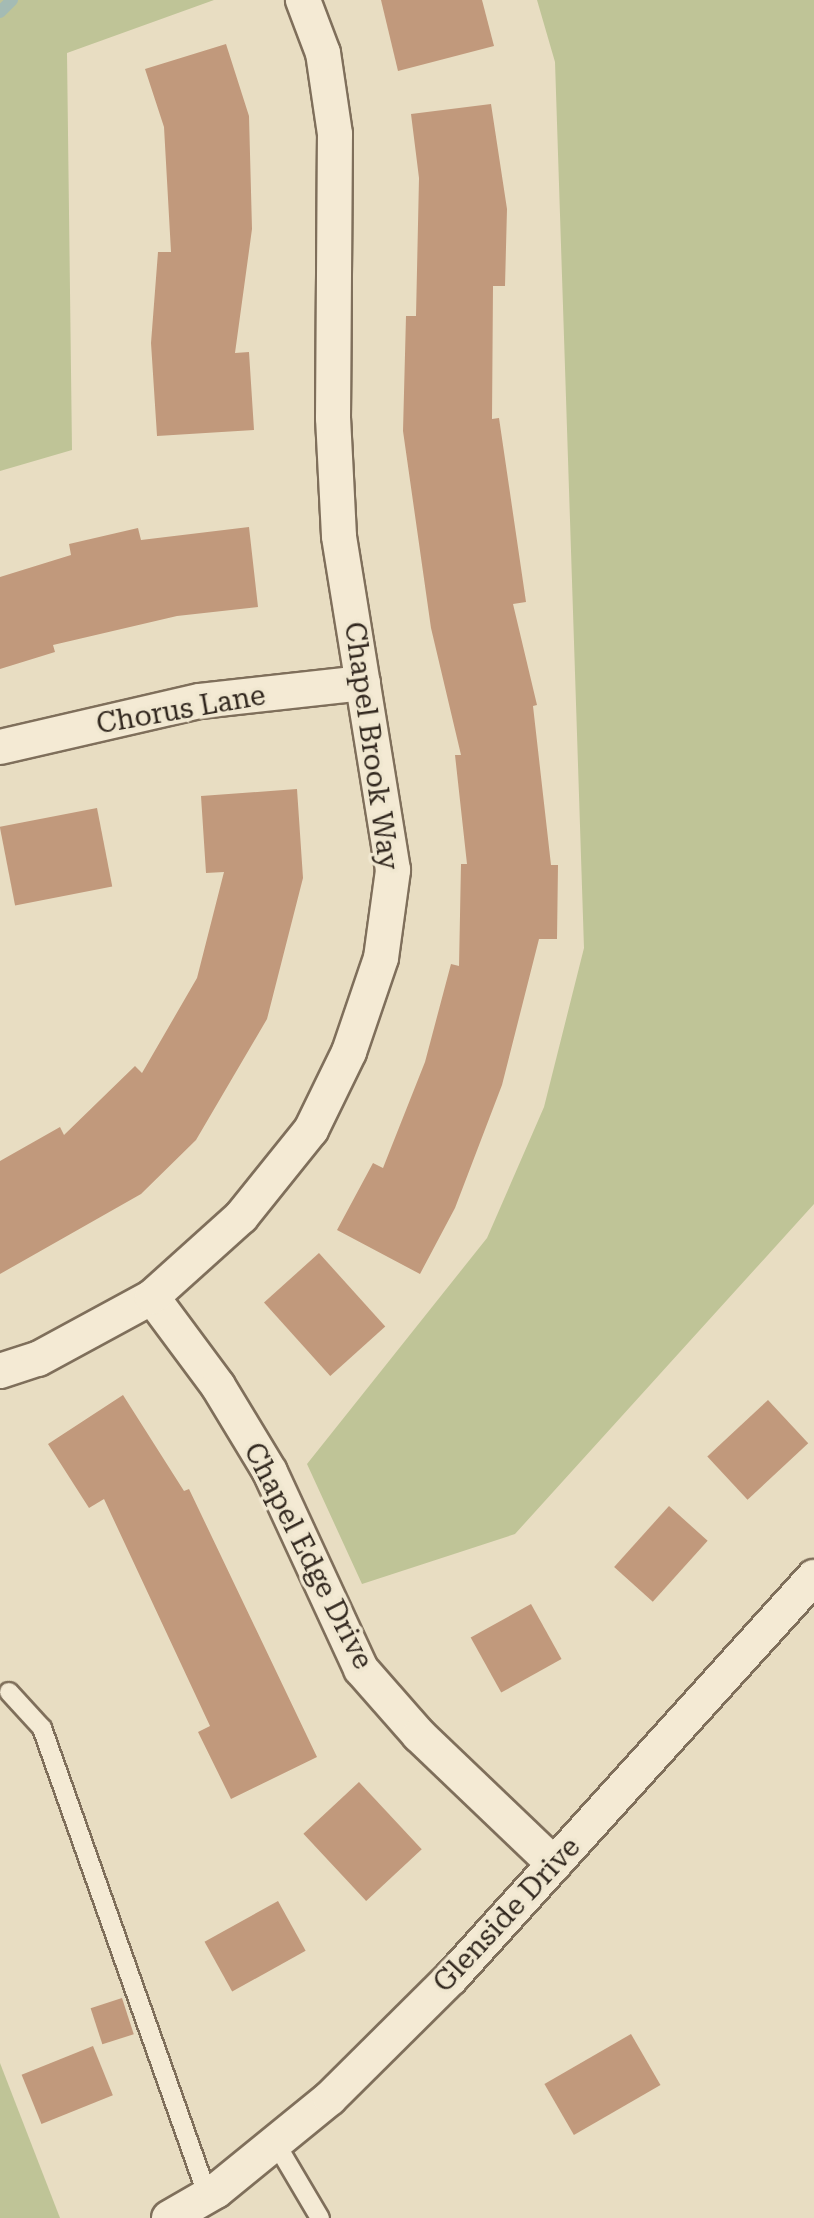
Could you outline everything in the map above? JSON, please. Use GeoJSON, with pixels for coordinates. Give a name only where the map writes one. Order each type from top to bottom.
{"type":"FeatureCollection","features":[{"type":"Feature","properties":{"kind":"street","name":"Chapel Brook Way"},"geometry":{"type":"LineString","coordinates":[[0,1371],[38,1359],[152,1297],[241,1217],[311,1130],[349,1052],[381,958],[393,870],[339,536],[333,418],[335,134],[323,53],[303,0]]}},
{"type":"Feature","properties":{"kind":"street","name":"Chorus Lane"},"geometry":{"type":"LineString","coordinates":[[0,747],[200,701],[363,683]]}},
{"type":"Feature","properties":{"kind":"street","name":"Chapel Edge Drive"},"geometry":{"type":"LineString","coordinates":[[152,1297],[218,1386],[270,1472],[361,1669],[419,1735],[554,1864]]}},
{"type":"Feature","properties":{"kind":"street","name":"Glenside Drive"},"geometry":{"type":"LineString","coordinates":[[188,2210],[330,2098],[429,2000],[814,1577]]}},
{"type":"Feature","properties":{"kind":"lane"},"geometry":{"type":"LineString","coordinates":[[9,1692],[42,1728],[188,2210]]}},
{"type":"Feature","properties":{"kind":"lane"},"geometry":{"type":"LineString","coordinates":[[275,2142],[320,2218]]}},
{"type":"Feature","properties":{"kind":"green space"},"geometry":{"type":"Polygon","coordinates":[[[0,0],[214,0],[67,53],[72,450],[0,471],[0,0]]]}},
{"type":"Feature","properties":{"kind":"green space"},"geometry":{"type":"Polygon","coordinates":[[[537,0],[814,0],[814,1204],[515,1534],[362,1584],[307,1464],[487,1238],[544,1107],[584,948],[555,62],[537,0]]]}},
{"type":"Feature","properties":{"kind":"green space"},"geometry":{"type":"Polygon","coordinates":[[[0,2063],[60,2218],[0,2218],[0,2063]]]}},
{"type":"Feature","properties":{"kind":"building"},"geometry":{"type":"Polygon","coordinates":[[[381,0],[482,0],[494,46],[398,71],[381,0]]]}},
{"type":"Feature","properties":{"kind":"building"},"geometry":{"type":"Polygon","coordinates":[[[226,44],[249,116],[252,229],[235,353],[249,352],[254,430],[157,436],[151,343],[158,252],[171,252],[164,127],[145,69],[226,44]]]}},
{"type":"Feature","properties":{"kind":"building"},"geometry":{"type":"Polygon","coordinates":[[[491,104],[507,209],[505,286],[493,286],[492,419],[499,418],[526,602],[513,604],[537,705],[533,706],[551,865],[558,865],[557,939],[539,939],[502,1085],[455,1208],[420,1274],[337,1230],[373,1163],[383,1168],[425,1062],[451,964],[459,966],[461,864],[467,864],[455,755],[461,755],[431,628],[403,431],[406,316],[416,316],[419,178],[411,114],[491,104]]]}},
{"type":"Feature","properties":{"kind":"building"},"geometry":{"type":"Polygon","coordinates":[[[249,527],[258,607],[177,616],[53,645],[55,652],[0,669],[0,577],[71,555],[69,544],[138,528],[141,540],[249,527]]]}},
{"type":"Feature","properties":{"kind":"building"},"geometry":{"type":"Polygon","coordinates":[[[297,789],[303,878],[267,1019],[196,1140],[141,1194],[0,1274],[0,1161],[60,1127],[64,1135],[135,1066],[142,1073],[197,978],[224,872],[206,873],[201,796],[297,789]]]}},
{"type":"Feature","properties":{"kind":"building"},"geometry":{"type":"Polygon","coordinates":[[[97,808],[112,887],[15,905],[0,827],[97,808]]]}},
{"type":"Feature","properties":{"kind":"building"},"geometry":{"type":"Polygon","coordinates":[[[319,1253],[385,1327],[330,1376],[264,1303],[319,1253]]]}},
{"type":"Feature","properties":{"kind":"building"},"geometry":{"type":"Polygon","coordinates":[[[123,1395],[184,1491],[189,1489],[317,1757],[231,1799],[198,1732],[210,1726],[104,1499],[89,1508],[48,1444],[123,1395]]]}},
{"type":"Feature","properties":{"kind":"building"},"geometry":{"type":"Polygon","coordinates":[[[768,1400],[808,1443],[748,1500],[707,1457],[768,1400]]]}},
{"type":"Feature","properties":{"kind":"building"},"geometry":{"type":"Polygon","coordinates":[[[669,1506],[708,1541],[653,1602],[614,1567],[669,1506]]]}},
{"type":"Feature","properties":{"kind":"building"},"geometry":{"type":"Polygon","coordinates":[[[531,1604],[562,1659],[501,1693],[471,1637],[531,1604]]]}},
{"type":"Feature","properties":{"kind":"building"},"geometry":{"type":"Polygon","coordinates":[[[359,1782],[422,1849],[366,1901],[303,1834],[359,1782]]]}},
{"type":"Feature","properties":{"kind":"building"},"geometry":{"type":"Polygon","coordinates":[[[278,1901],[306,1951],[232,1992],[205,1942],[278,1901]]]}},
{"type":"Feature","properties":{"kind":"building"},"geometry":{"type":"Polygon","coordinates":[[[122,1998],[134,2034],[102,2044],[91,2008],[122,1998]]]}},
{"type":"Feature","properties":{"kind":"building"},"geometry":{"type":"Polygon","coordinates":[[[631,2034],[660,2085],[574,2135],[544,2084],[631,2034]]]}},
{"type":"Feature","properties":{"kind":"building"},"geometry":{"type":"Polygon","coordinates":[[[93,2046],[113,2095],[41,2124],[22,2075],[93,2046]]]}},
{"type":"Feature","properties":{"kind":"waterway"},"geometry":{"type":"LineString","coordinates":[[0,12],[12,0]]}}]}
